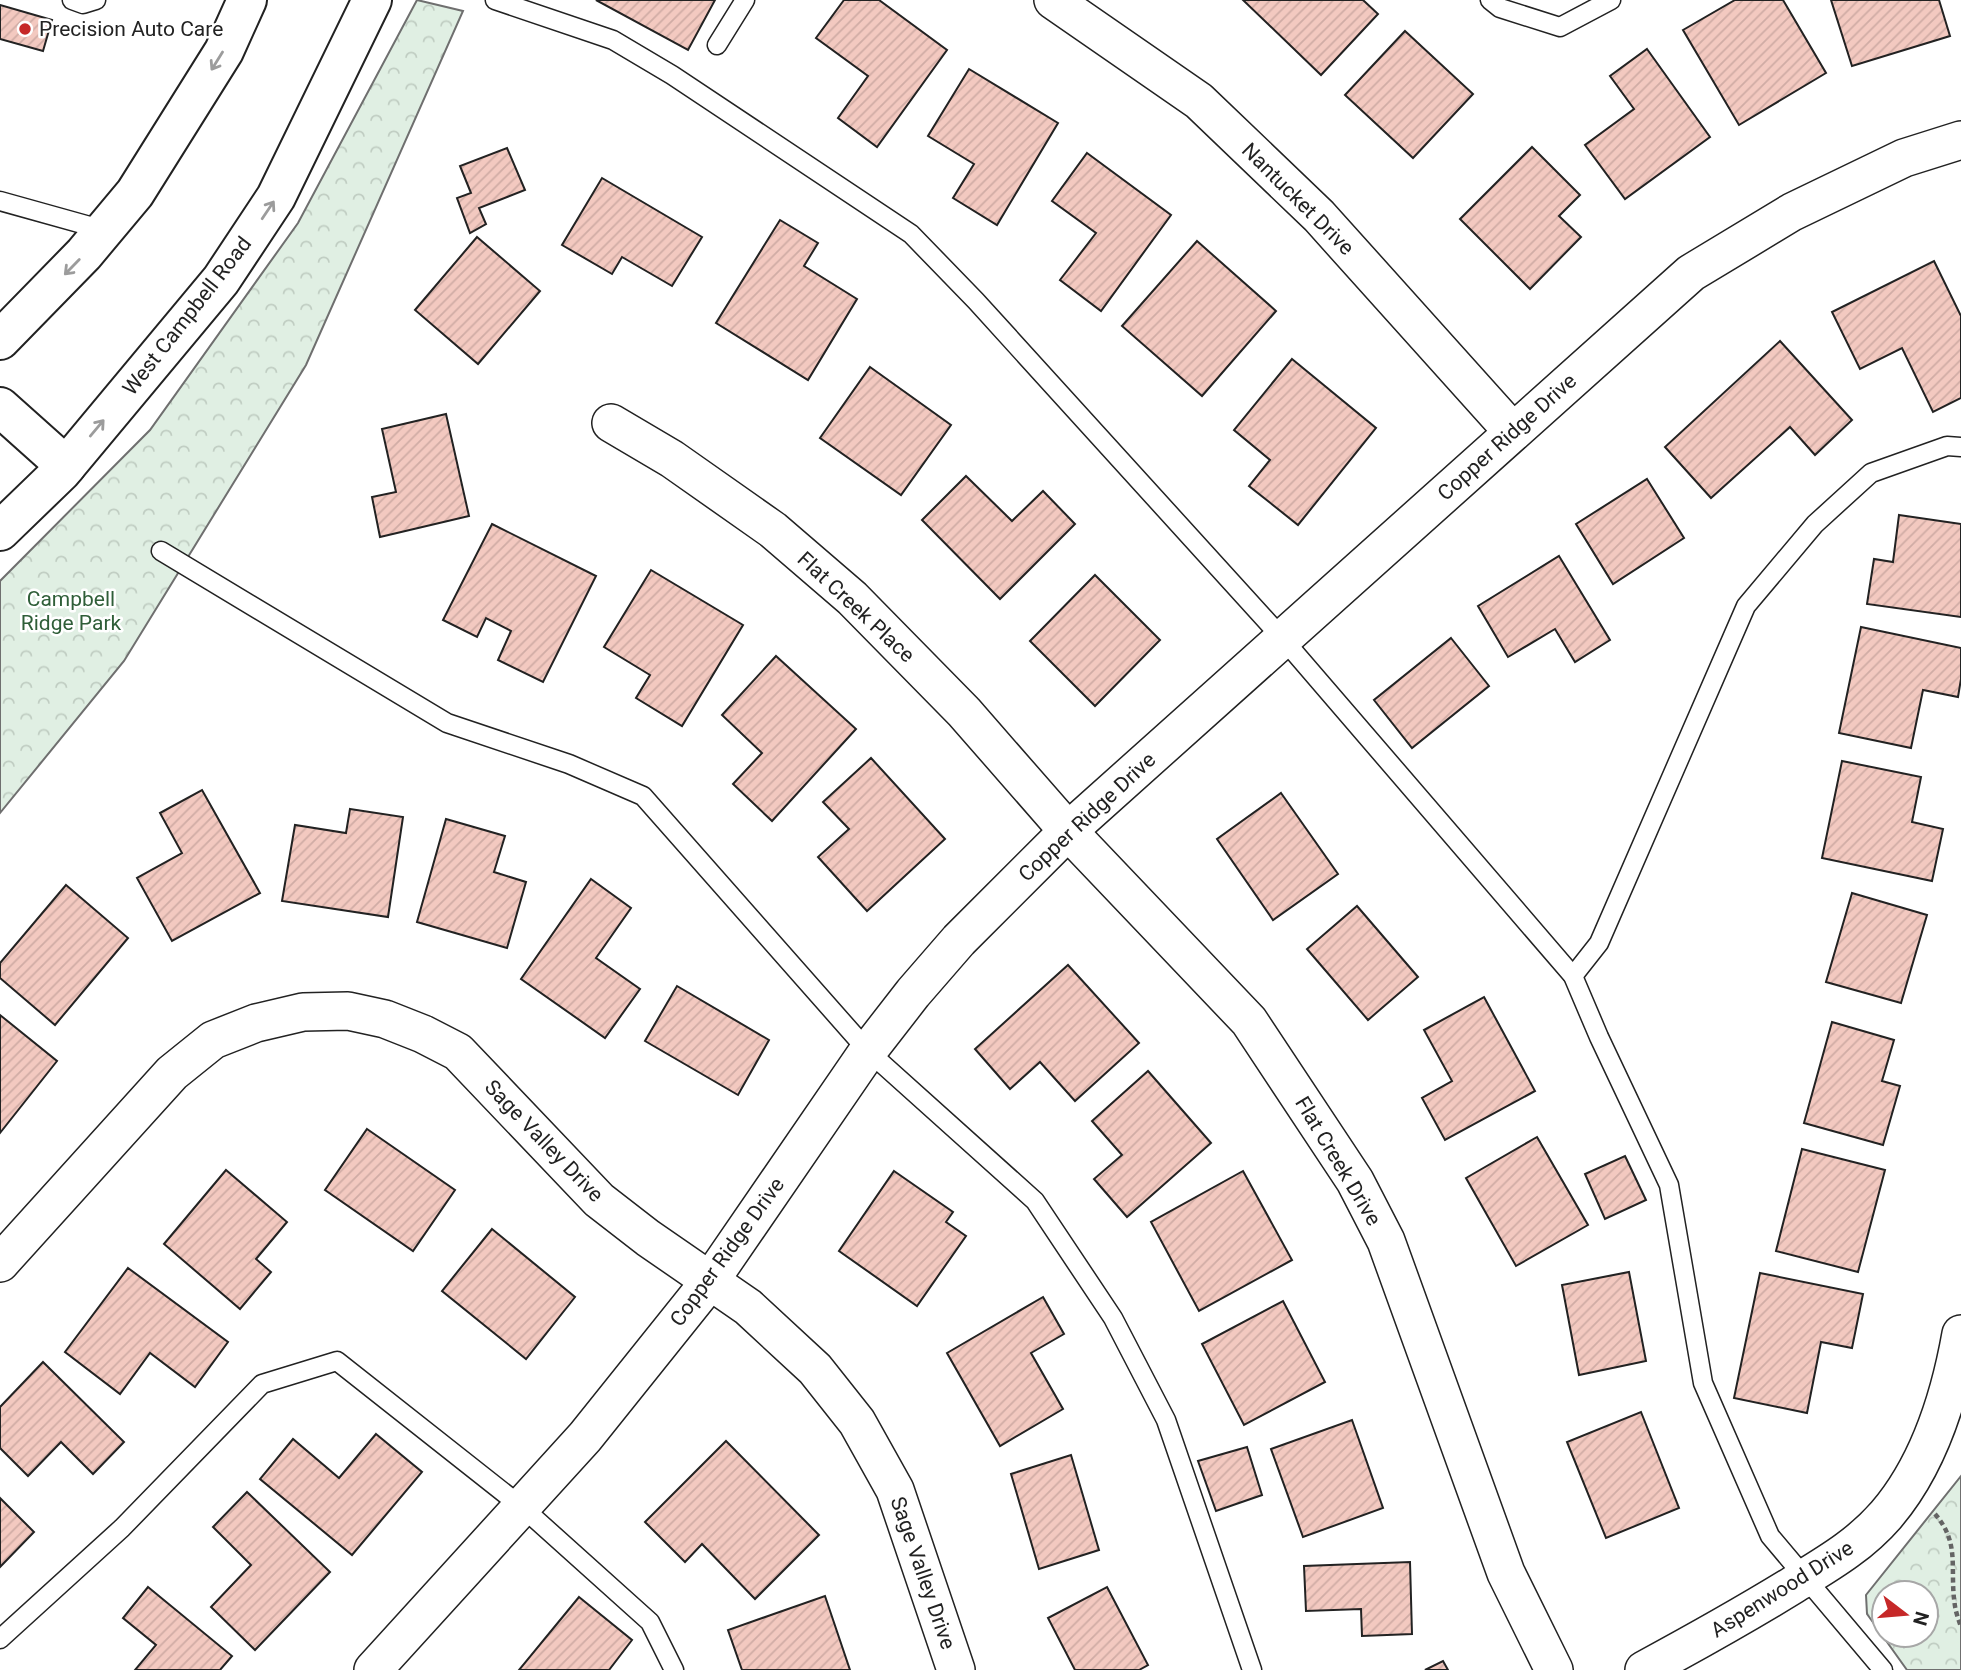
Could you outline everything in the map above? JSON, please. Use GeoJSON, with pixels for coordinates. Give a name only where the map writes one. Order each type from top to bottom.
{"type":"FeatureCollection","features":[{"type":"Feature","properties":{"kind":"main road"},"geometry":{"type":"LineString","coordinates":[[0,340],[84,254],[135,192],[223,51],[247,0]]}},
{"type":"Feature","properties":{"kind":"main road","name":"West Campbell Road"},"geometry":{"type":"LineString","coordinates":[[0,531],[66,466],[221,280],[276,197],[372,0]]}},
{"type":"Feature","properties":{"kind":"main road"},"geometry":{"type":"LineString","coordinates":[[0,407],[66,466]]}},
{"type":"Feature","properties":{"kind":"street","name":"Nantucket Drive"},"geometry":{"type":"LineString","coordinates":[[1053,0],[1199,101],[1319,216],[1513,432]]}},
{"type":"Feature","properties":{"kind":"street","name":"Copper Ridge Drive"},"geometry":{"type":"LineString","coordinates":[[373,1670],[585,1437],[710,1281],[869,1051],[913,993],[959,940],[1068,831],[1691,273],[1805,206],[1905,158],[1961,141]]}},
{"type":"Feature","properties":{"kind":"street","name":"Flat Creek Place"},"geometry":{"type":"LineString","coordinates":[[611,423],[672,459],[773,530],[852,598],[964,712],[1068,831]]}},
{"type":"Feature","properties":{"kind":"street","name":"Flat Creek Drive"},"geometry":{"type":"LineString","coordinates":[[1068,831],[1248,1021],[1355,1181],[1386,1241],[1506,1573],[1554,1670]]}},
{"type":"Feature","properties":{"kind":"street","name":"Sage Valley Drive"},"geometry":{"type":"LineString","coordinates":[[0,1263],[172,1073],[214,1040],[256,1023],[303,1012],[348,1011],[385,1019],[410,1029],[458,1052],[599,1200],[648,1238],[748,1307],[815,1369],[857,1422],[895,1490],[956,1670]]}},
{"type":"Feature","properties":{"kind":"street","name":"Aspenwood Drive"},"geometry":{"type":"LineString","coordinates":[[1644,1670],[1823,1569],[1861,1540],[1887,1514],[1917,1470],[1939,1416],[1959,1353]]}},
{"type":"Feature","properties":{"kind":"lane"},"geometry":{"type":"LineString","coordinates":[[72,0],[83,4],[96,0]]}},
{"type":"Feature","properties":{"kind":"lane"},"geometry":{"type":"LineString","coordinates":[[495,0],[612,40],[672,75],[911,234],[976,301],[1283,639],[1573,976],[1669,1185],[1703,1383],[1770,1536],[1883,1670]]}},
{"type":"Feature","properties":{"kind":"lane"},"geometry":{"type":"LineString","coordinates":[[717,45],[746,0]]}},
{"type":"Feature","properties":{"kind":"lane"},"geometry":{"type":"LineString","coordinates":[[1490,0],[1500,8],[1560,27],[1611,0]]}},
{"type":"Feature","properties":{"kind":"lane"},"geometry":{"type":"LineString","coordinates":[[0,201],[104,230]]}},
{"type":"Feature","properties":{"kind":"lane"},"geometry":{"type":"LineString","coordinates":[[1573,976],[1600,943],[1746,606],[1815,524],[1871,472],[1947,446],[1961,447]]}},
{"type":"Feature","properties":{"kind":"lane"},"geometry":{"type":"LineString","coordinates":[[161,551],[447,723],[569,764],[643,796],[869,1051],[1035,1201],[1112,1318],[1166,1420],[1252,1670]]}},
{"type":"Feature","properties":{"kind":"lane"},"geometry":{"type":"LineString","coordinates":[[0,1639],[122,1528],[262,1384],[338,1361],[522,1507],[650,1622],[674,1670]]}},
{"type":"Feature","properties":{"kind":"path"},"geometry":{"type":"LineString","coordinates":[[1932,1512],[1944,1522],[1954,1538],[1954,1605],[1961,1627]]}},
{"type":"Feature","properties":{"kind":"green space","name":"Campbell Ridge Park"},"geometry":{"type":"Polygon","coordinates":[[[417,0],[463,11],[306,365],[124,661],[0,813],[0,581],[150,430],[298,223],[417,0]]]}},
{"type":"Feature","properties":{"kind":"green space"},"geometry":{"type":"Polygon","coordinates":[[[1961,1476],[1961,1670],[1907,1670],[1892,1649],[1940,1649],[1940,1579],[1879,1579],[1961,1476]]]}},
{"type":"Feature","properties":{"kind":"green space"},"geometry":{"type":"Polygon","coordinates":[[[1870,1590],[1870,1618],[1867,1614],[1866,1595],[1870,1590]]]}},
{"type":"Feature","properties":{"kind":"building"},"geometry":{"type":"Polygon","coordinates":[[[596,0],[715,0],[688,50],[596,0]]]}},
{"type":"Feature","properties":{"kind":"building"},"geometry":{"type":"Polygon","coordinates":[[[844,0],[879,0],[947,50],[877,147],[838,118],[868,76],[816,38],[844,0]]]}},
{"type":"Feature","properties":{"kind":"building"},"geometry":{"type":"Polygon","coordinates":[[[1243,0],[1363,0],[1378,14],[1321,75],[1243,0]]]}},
{"type":"Feature","properties":{"kind":"building"},"geometry":{"type":"Polygon","coordinates":[[[1735,0],[1783,0],[1826,73],[1739,125],[1683,30],[1735,0]]]}},
{"type":"Feature","properties":{"kind":"building"},"geometry":{"type":"Polygon","coordinates":[[[1831,0],[1939,0],[1950,36],[1852,66],[1831,0]]]}},
{"type":"Feature","properties":{"kind":"building","name":"Precision Auto Care"},"geometry":{"type":"Polygon","coordinates":[[[0,5],[52,20],[43,51],[0,39],[0,5]]]}},
{"type":"Feature","properties":{"kind":"building"},"geometry":{"type":"Polygon","coordinates":[[[1405,31],[1473,94],[1413,158],[1345,95],[1405,31]]]}},
{"type":"Feature","properties":{"kind":"building"},"geometry":{"type":"Polygon","coordinates":[[[1647,49],[1710,137],[1625,199],[1585,145],[1634,109],[1610,76],[1647,49]]]}},
{"type":"Feature","properties":{"kind":"building"},"geometry":{"type":"Polygon","coordinates":[[[969,69],[1058,123],[997,225],[953,198],[974,164],[928,136],[969,69]]]}},
{"type":"Feature","properties":{"kind":"building"},"geometry":{"type":"Polygon","coordinates":[[[1532,147],[1580,195],[1559,216],[1581,237],[1530,289],[1460,219],[1532,147]]]}},
{"type":"Feature","properties":{"kind":"building"},"geometry":{"type":"Polygon","coordinates":[[[507,148],[525,190],[479,208],[486,224],[470,233],[457,198],[471,193],[460,166],[507,148]]]}},
{"type":"Feature","properties":{"kind":"building"},"geometry":{"type":"Polygon","coordinates":[[[1087,153],[1171,215],[1101,311],[1060,280],[1096,233],[1052,201],[1087,153]]]}},
{"type":"Feature","properties":{"kind":"building"},"geometry":{"type":"Polygon","coordinates":[[[602,178],[702,237],[672,286],[622,257],[612,274],[562,245],[602,178]]]}},
{"type":"Feature","properties":{"kind":"building"},"geometry":{"type":"Polygon","coordinates":[[[780,220],[818,243],[804,266],[857,299],[808,380],[716,323],[780,220]]]}},
{"type":"Feature","properties":{"kind":"building"},"geometry":{"type":"Polygon","coordinates":[[[477,237],[540,291],[478,364],[415,310],[477,237]]]}},
{"type":"Feature","properties":{"kind":"building"},"geometry":{"type":"Polygon","coordinates":[[[1197,241],[1276,311],[1202,396],[1122,326],[1197,241]]]}},
{"type":"Feature","properties":{"kind":"building"},"geometry":{"type":"Polygon","coordinates":[[[1934,261],[1961,316],[1961,398],[1933,412],[1902,348],[1860,369],[1832,312],[1934,261]]]}},
{"type":"Feature","properties":{"kind":"building"},"geometry":{"type":"Polygon","coordinates":[[[1780,341],[1852,420],[1815,455],[1790,427],[1711,498],[1665,447],[1780,341]]]}},
{"type":"Feature","properties":{"kind":"building"},"geometry":{"type":"Polygon","coordinates":[[[1292,359],[1376,428],[1298,525],[1249,486],[1270,460],[1234,430],[1292,359]]]}},
{"type":"Feature","properties":{"kind":"building"},"geometry":{"type":"Polygon","coordinates":[[[870,367],[951,425],[901,495],[820,438],[870,367]]]}},
{"type":"Feature","properties":{"kind":"building"},"geometry":{"type":"Polygon","coordinates":[[[446,414],[469,516],[380,537],[372,497],[396,492],[382,429],[446,414]]]}},
{"type":"Feature","properties":{"kind":"building"},"geometry":{"type":"Polygon","coordinates":[[[966,476],[1012,521],[1043,491],[1075,524],[1000,599],[922,520],[966,476]]]}},
{"type":"Feature","properties":{"kind":"building"},"geometry":{"type":"Polygon","coordinates":[[[1647,479],[1684,538],[1613,584],[1576,524],[1647,479]]]}},
{"type":"Feature","properties":{"kind":"building"},"geometry":{"type":"Polygon","coordinates":[[[1899,515],[1961,524],[1961,617],[1867,604],[1874,559],[1893,562],[1899,515]]]}},
{"type":"Feature","properties":{"kind":"building"},"geometry":{"type":"Polygon","coordinates":[[[492,524],[596,576],[543,682],[498,660],[511,631],[486,618],[477,637],[443,620],[492,524]]]}},
{"type":"Feature","properties":{"kind":"building"},"geometry":{"type":"Polygon","coordinates":[[[1559,556],[1610,640],[1575,662],[1555,629],[1508,657],[1478,606],[1559,556]]]}},
{"type":"Feature","properties":{"kind":"building"},"geometry":{"type":"Polygon","coordinates":[[[651,570],[743,625],[682,726],[636,698],[650,675],[604,647],[651,570]]]}},
{"type":"Feature","properties":{"kind":"building"},"geometry":{"type":"Polygon","coordinates":[[[1095,575],[1160,640],[1095,706],[1030,641],[1095,575]]]}},
{"type":"Feature","properties":{"kind":"building"},"geometry":{"type":"Polygon","coordinates":[[[1861,627],[1961,648],[1958,697],[1923,690],[1911,748],[1839,733],[1861,627]]]}},
{"type":"Feature","properties":{"kind":"building"},"geometry":{"type":"Polygon","coordinates":[[[1451,638],[1489,686],[1412,748],[1374,700],[1451,638]]]}},
{"type":"Feature","properties":{"kind":"building"},"geometry":{"type":"Polygon","coordinates":[[[776,656],[856,729],[772,821],[733,784],[762,753],[722,715],[776,656]]]}},
{"type":"Feature","properties":{"kind":"building"},"geometry":{"type":"Polygon","coordinates":[[[871,758],[945,839],[867,911],[818,857],[849,829],[823,802],[871,758]]]}},
{"type":"Feature","properties":{"kind":"building"},"geometry":{"type":"Polygon","coordinates":[[[1842,761],[1921,777],[1912,822],[1943,829],[1932,881],[1822,858],[1842,761]]]}},
{"type":"Feature","properties":{"kind":"building"},"geometry":{"type":"Polygon","coordinates":[[[202,790],[260,893],[172,941],[137,878],[182,853],[160,813],[202,790]]]}},
{"type":"Feature","properties":{"kind":"building"},"geometry":{"type":"Polygon","coordinates":[[[1281,793],[1338,874],[1273,920],[1217,839],[1281,793]]]}},
{"type":"Feature","properties":{"kind":"building"},"geometry":{"type":"Polygon","coordinates":[[[350,809],[403,817],[388,917],[282,901],[295,825],[346,833],[350,809]]]}},
{"type":"Feature","properties":{"kind":"building"},"geometry":{"type":"Polygon","coordinates":[[[446,819],[505,836],[494,872],[526,882],[507,948],[417,922],[446,819]]]}},
{"type":"Feature","properties":{"kind":"building"},"geometry":{"type":"Polygon","coordinates":[[[591,879],[631,908],[596,958],[640,989],[605,1038],[521,979],[591,879]]]}},
{"type":"Feature","properties":{"kind":"building"},"geometry":{"type":"Polygon","coordinates":[[[66,885],[128,938],[55,1025],[0,978],[0,963],[66,885]]]}},
{"type":"Feature","properties":{"kind":"building"},"geometry":{"type":"Polygon","coordinates":[[[1852,893],[1927,915],[1901,1003],[1826,982],[1852,893]]]}},
{"type":"Feature","properties":{"kind":"building"},"geometry":{"type":"Polygon","coordinates":[[[1357,906],[1418,977],[1368,1020],[1307,949],[1357,906]]]}},
{"type":"Feature","properties":{"kind":"building"},"geometry":{"type":"Polygon","coordinates":[[[1068,965],[1139,1043],[1075,1101],[1040,1062],[1010,1089],[975,1049],[1068,965]]]}},
{"type":"Feature","properties":{"kind":"building"},"geometry":{"type":"Polygon","coordinates":[[[677,986],[769,1040],[738,1095],[645,1041],[677,986]]]}},
{"type":"Feature","properties":{"kind":"building"},"geometry":{"type":"Polygon","coordinates":[[[1484,997],[1535,1091],[1445,1140],[1422,1098],[1452,1081],[1424,1030],[1484,997]]]}},
{"type":"Feature","properties":{"kind":"building"},"geometry":{"type":"Polygon","coordinates":[[[0,1015],[57,1061],[0,1133],[0,1015]]]}},
{"type":"Feature","properties":{"kind":"building"},"geometry":{"type":"Polygon","coordinates":[[[1832,1022],[1894,1040],[1882,1081],[1900,1086],[1883,1145],[1804,1123],[1832,1022]]]}},
{"type":"Feature","properties":{"kind":"building"},"geometry":{"type":"Polygon","coordinates":[[[1148,1071],[1211,1143],[1127,1217],[1094,1179],[1122,1155],[1092,1121],[1148,1071]]]}},
{"type":"Feature","properties":{"kind":"building"},"geometry":{"type":"Polygon","coordinates":[[[367,1129],[455,1190],[413,1251],[325,1190],[367,1129]]]}},
{"type":"Feature","properties":{"kind":"building"},"geometry":{"type":"Polygon","coordinates":[[[1537,1137],[1588,1225],[1516,1266],[1466,1178],[1537,1137]]]}},
{"type":"Feature","properties":{"kind":"building"},"geometry":{"type":"Polygon","coordinates":[[[1802,1149],[1885,1170],[1858,1272],[1776,1251],[1802,1149]]]}},
{"type":"Feature","properties":{"kind":"building"},"geometry":{"type":"Polygon","coordinates":[[[1625,1156],[1646,1200],[1605,1219],[1585,1174],[1625,1156]]]}},
{"type":"Feature","properties":{"kind":"building"},"geometry":{"type":"Polygon","coordinates":[[[226,1170],[287,1222],[256,1259],[271,1272],[240,1309],[164,1244],[226,1170]]]}},
{"type":"Feature","properties":{"kind":"building"},"geometry":{"type":"Polygon","coordinates":[[[894,1171],[953,1212],[946,1222],[966,1236],[917,1306],[839,1251],[894,1171]]]}},
{"type":"Feature","properties":{"kind":"building"},"geometry":{"type":"Polygon","coordinates":[[[1243,1171],[1292,1260],[1199,1311],[1151,1222],[1243,1171]]]}},
{"type":"Feature","properties":{"kind":"building"},"geometry":{"type":"Polygon","coordinates":[[[492,1229],[575,1297],[526,1359],[442,1291],[492,1229]]]}},
{"type":"Feature","properties":{"kind":"building"},"geometry":{"type":"Polygon","coordinates":[[[128,1268],[228,1342],[195,1387],[150,1353],[120,1394],[65,1352],[128,1268]]]}},
{"type":"Feature","properties":{"kind":"building"},"geometry":{"type":"Polygon","coordinates":[[[1629,1272],[1646,1361],[1579,1375],[1562,1285],[1629,1272]]]}},
{"type":"Feature","properties":{"kind":"building"},"geometry":{"type":"Polygon","coordinates":[[[1760,1273],[1863,1294],[1852,1348],[1821,1342],[1807,1413],[1734,1398],[1760,1273]]]}},
{"type":"Feature","properties":{"kind":"building"},"geometry":{"type":"Polygon","coordinates":[[[1043,1297],[1064,1334],[1031,1353],[1063,1409],[1000,1446],[947,1353],[1043,1297]]]}},
{"type":"Feature","properties":{"kind":"building"},"geometry":{"type":"Polygon","coordinates":[[[1283,1301],[1325,1382],[1244,1425],[1202,1344],[1283,1301]]]}},
{"type":"Feature","properties":{"kind":"building"},"geometry":{"type":"Polygon","coordinates":[[[43,1362],[124,1442],[93,1474],[61,1442],[28,1476],[0,1448],[0,1407],[43,1362]]]}},
{"type":"Feature","properties":{"kind":"building"},"geometry":{"type":"Polygon","coordinates":[[[1641,1412],[1679,1508],[1606,1538],[1567,1442],[1641,1412]]]}},
{"type":"Feature","properties":{"kind":"building"},"geometry":{"type":"Polygon","coordinates":[[[1352,1420],[1383,1508],[1303,1537],[1271,1449],[1352,1420]]]}},
{"type":"Feature","properties":{"kind":"building"},"geometry":{"type":"Polygon","coordinates":[[[376,1434],[422,1472],[352,1555],[260,1479],[293,1439],[339,1478],[376,1434]]]}},
{"type":"Feature","properties":{"kind":"building"},"geometry":{"type":"Polygon","coordinates":[[[726,1441],[819,1535],[755,1599],[702,1544],[685,1562],[645,1522],[726,1441]]]}},
{"type":"Feature","properties":{"kind":"building"},"geometry":{"type":"Polygon","coordinates":[[[1247,1447],[1262,1495],[1216,1511],[1198,1461],[1247,1447]]]}},
{"type":"Feature","properties":{"kind":"building"},"geometry":{"type":"Polygon","coordinates":[[[1071,1455],[1099,1550],[1039,1569],[1011,1474],[1071,1455]]]}},
{"type":"Feature","properties":{"kind":"building"},"geometry":{"type":"Polygon","coordinates":[[[247,1492],[330,1572],[255,1650],[211,1607],[251,1565],[213,1527],[247,1492]]]}},
{"type":"Feature","properties":{"kind":"building"},"geometry":{"type":"Polygon","coordinates":[[[0,1498],[34,1532],[0,1567],[0,1498]]]}},
{"type":"Feature","properties":{"kind":"building"},"geometry":{"type":"Polygon","coordinates":[[[1410,1562],[1412,1634],[1362,1636],[1361,1609],[1306,1611],[1304,1566],[1410,1562]]]}},
{"type":"Feature","properties":{"kind":"building"},"geometry":{"type":"Polygon","coordinates":[[[148,1587],[232,1656],[220,1670],[135,1670],[156,1645],[123,1618],[148,1587]]]}},
{"type":"Feature","properties":{"kind":"building"},"geometry":{"type":"Polygon","coordinates":[[[1107,1587],[1148,1665],[1139,1670],[1075,1670],[1048,1618],[1107,1587]]]}},
{"type":"Feature","properties":{"kind":"building"},"geometry":{"type":"Polygon","coordinates":[[[825,1596],[850,1670],[742,1670],[728,1630],[825,1596]]]}},
{"type":"Feature","properties":{"kind":"building"},"geometry":{"type":"Polygon","coordinates":[[[579,1597],[632,1640],[609,1670],[519,1670],[579,1597]]]}},
{"type":"Feature","properties":{"kind":"building"},"geometry":{"type":"Polygon","coordinates":[[[1443,1661],[1448,1670],[1425,1670],[1443,1661]]]}},
{"type":"Feature","properties":{"kind":"place","name":"Precision Auto Care"},"geometry":{"type":"Point","coordinates":[25,29]}}]}
